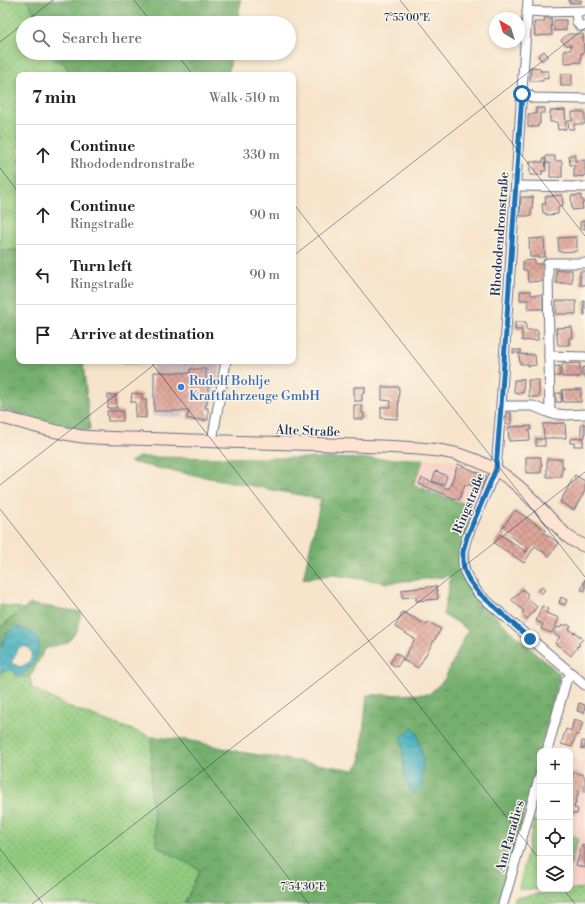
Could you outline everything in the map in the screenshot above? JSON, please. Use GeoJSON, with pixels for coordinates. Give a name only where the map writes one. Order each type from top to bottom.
{"type":"FeatureCollection","features":[{"type":"Feature","properties":{"kind":"street","name":"Rhododendronstraße"},"geometry":{"type":"LineString","coordinates":[[496,469],[528,0]]}},
{"type":"Feature","properties":{"kind":"street"},"geometry":{"type":"LineString","coordinates":[[527,11],[581,12],[577,22],[580,26],[585,26]]}},
{"type":"Feature","properties":{"kind":"street"},"geometry":{"type":"LineString","coordinates":[[529,95],[534,98],[585,99]]}},
{"type":"Feature","properties":{"kind":"street"},"geometry":{"type":"LineString","coordinates":[[516,186],[585,187]]}},
{"type":"Feature","properties":{"kind":"street"},"geometry":{"type":"LineString","coordinates":[[550,412],[548,262],[585,263]]}},
{"type":"Feature","properties":{"kind":"street"},"geometry":{"type":"LineString","coordinates":[[550,356],[585,357]]}},
{"type":"Feature","properties":{"kind":"street"},"geometry":{"type":"LineString","coordinates":[[212,441],[225,364]]}},
{"type":"Feature","properties":{"kind":"street"},"geometry":{"type":"LineString","coordinates":[[501,406],[533,406],[550,412],[566,415],[585,414]]}},
{"type":"Feature","properties":{"kind":"street","name":"Alte Straße"},"geometry":{"type":"LineString","coordinates":[[0,417],[78,436],[360,445],[433,449],[458,454],[496,469],[524,491],[567,536],[585,546]]}},
{"type":"Feature","properties":{"kind":"street","name":"Ringstraße"},"geometry":{"type":"LineString","coordinates":[[496,469],[467,537],[463,551],[465,572],[478,592],[585,685]]}},
{"type":"Feature","properties":{"kind":"street"},"geometry":{"type":"LineString","coordinates":[[548,748],[566,681],[572,674]]}},
{"type":"Feature","properties":{"kind":"street","name":"Am Paradies"},"geometry":{"type":"LineString","coordinates":[[503,904],[537,784]]}},
{"type":"Feature","properties":{"kind":"shaded area","name":"Rudolf Bohlje Kraftfahrzeuge GmbH"},"geometry":{"type":"Polygon","coordinates":[[[153,364],[221,364],[211,408],[192,408],[188,413],[184,412],[183,417],[152,416],[153,364]]]}},
{"type":"Feature","properties":{"kind":"shaded area"},"geometry":{"type":"Polygon","coordinates":[[[424,459],[457,462],[488,475],[483,492],[479,495],[473,507],[413,485],[424,459]]]}},
{"type":"Feature","properties":{"kind":"shaded area"},"geometry":{"type":"Polygon","coordinates":[[[573,759],[585,763],[585,888],[573,889],[573,856],[578,838],[573,836],[573,759]]]}},
{"type":"Feature","properties":{"kind":"shaded area"},"geometry":{"type":"Polygon","coordinates":[[[537,809],[537,822],[534,820],[537,809]]]}},
{"type":"Feature","properties":{"kind":"green space"},"geometry":{"type":"Polygon","coordinates":[[[0,0],[27,0],[36,16],[16,16],[16,60],[60,60],[63,62],[69,72],[16,72],[16,250],[0,250],[0,0]]]}},
{"type":"Feature","properties":{"kind":"green space"},"geometry":{"type":"Polygon","coordinates":[[[27,0],[241,0],[238,16],[36,16],[27,0]]]}},
{"type":"Feature","properties":{"kind":"green space"},"geometry":{"type":"Polygon","coordinates":[[[55,60],[231,60],[229,72],[69,72],[63,62],[55,60]]]}},
{"type":"Feature","properties":{"kind":"green space"},"geometry":{"type":"Polygon","coordinates":[[[0,250],[16,250],[16,364],[83,364],[90,430],[80,431],[0,409],[0,250]]]}},
{"type":"Feature","properties":{"kind":"green space"},"geometry":{"type":"Polygon","coordinates":[[[139,457],[424,459],[413,485],[473,507],[470,513],[468,525],[467,584],[480,603],[475,616],[481,603],[560,674],[541,748],[537,748],[537,763],[506,883],[498,904],[184,904],[200,870],[157,846],[151,793],[152,737],[189,740],[240,752],[354,770],[360,763],[367,695],[429,694],[444,680],[468,630],[454,620],[443,615],[451,576],[388,583],[334,575],[303,579],[321,499],[130,462],[139,457]],[[401,737],[403,747],[404,776],[413,794],[422,786],[401,737]]]}},
{"type":"Feature","properties":{"kind":"green space"},"geometry":{"type":"Polygon","coordinates":[[[30,604],[81,612],[77,631],[68,642],[45,649],[30,677],[22,676],[30,668],[39,645],[6,634],[0,651],[0,628],[30,604]]]}},
{"type":"Feature","properties":{"kind":"green space"},"geometry":{"type":"Polygon","coordinates":[[[0,605],[25,609],[11,618],[0,628],[0,605]]]}},
{"type":"Feature","properties":{"kind":"green space"},"geometry":{"type":"Polygon","coordinates":[[[10,669],[15,672],[17,677],[30,677],[32,688],[71,708],[152,737],[151,793],[157,846],[200,870],[184,904],[0,904],[0,672],[10,669]]]}},
{"type":"Feature","properties":{"kind":"green space"},"geometry":{"type":"Polygon","coordinates":[[[534,820],[537,822],[537,889],[519,889],[534,820]]]}},
{"type":"Feature","properties":{"kind":"green space"},"geometry":{"type":"Polygon","coordinates":[[[573,836],[578,838],[573,856],[573,836]]]}},
{"type":"Feature","properties":{"kind":"green space"},"geometry":{"type":"Polygon","coordinates":[[[585,888],[585,904],[513,904],[515,898],[550,892],[573,892],[573,889],[585,888]]]}},
{"type":"Feature","properties":{"kind":"water"},"geometry":{"type":"Polygon","coordinates":[[[16,627],[35,634],[38,641],[39,650],[36,659],[22,676],[17,677],[15,672],[10,670],[0,672],[0,651],[6,634],[16,627]],[[19,647],[11,663],[20,667],[27,663],[31,658],[32,653],[28,647],[19,647]]]}},
{"type":"Feature","properties":{"kind":"water"},"geometry":{"type":"Polygon","coordinates":[[[412,728],[417,732],[423,757],[422,787],[413,794],[404,776],[403,747],[401,737],[412,728]]]}},
{"type":"Feature","properties":{"kind":"building"},"geometry":{"type":"Polygon","coordinates":[[[569,0],[581,0],[581,3],[569,3],[569,0]]]}},
{"type":"Feature","properties":{"kind":"building"},"geometry":{"type":"Polygon","coordinates":[[[544,18],[551,18],[552,35],[535,36],[534,22],[545,22],[544,18]]]}},
{"type":"Feature","properties":{"kind":"building"},"geometry":{"type":"Polygon","coordinates":[[[554,20],[566,20],[566,30],[554,31],[554,20]]]}},
{"type":"Feature","properties":{"kind":"building"},"geometry":{"type":"Polygon","coordinates":[[[568,34],[583,34],[584,53],[581,53],[581,62],[564,63],[564,50],[571,50],[571,45],[566,45],[561,40],[568,34]]]}},
{"type":"Feature","properties":{"kind":"building"},"geometry":{"type":"Polygon","coordinates":[[[544,51],[548,56],[542,61],[538,56],[544,51]]]}},
{"type":"Feature","properties":{"kind":"building"},"geometry":{"type":"Polygon","coordinates":[[[531,67],[540,68],[540,71],[548,71],[548,79],[543,78],[543,81],[530,81],[531,67]]]}},
{"type":"Feature","properties":{"kind":"building"},"geometry":{"type":"Polygon","coordinates":[[[561,74],[572,74],[572,86],[561,86],[561,74]]]}},
{"type":"Feature","properties":{"kind":"building"},"geometry":{"type":"Polygon","coordinates":[[[536,108],[545,108],[545,113],[540,113],[540,124],[538,124],[538,127],[528,127],[528,114],[536,114],[536,108]]]}},
{"type":"Feature","properties":{"kind":"building"},"geometry":{"type":"Polygon","coordinates":[[[565,110],[566,129],[558,130],[557,122],[550,122],[550,111],[565,110]]]}},
{"type":"Feature","properties":{"kind":"building"},"geometry":{"type":"Polygon","coordinates":[[[572,112],[585,112],[585,124],[574,124],[574,129],[569,129],[568,121],[572,121],[572,112]]]}},
{"type":"Feature","properties":{"kind":"building"},"geometry":{"type":"Polygon","coordinates":[[[569,155],[575,155],[575,161],[585,160],[585,176],[574,177],[574,165],[570,165],[569,155]]]}},
{"type":"Feature","properties":{"kind":"building"},"geometry":{"type":"Polygon","coordinates":[[[546,156],[555,156],[555,161],[562,161],[562,177],[550,177],[550,163],[546,163],[546,156]]]}},
{"type":"Feature","properties":{"kind":"building"},"geometry":{"type":"Polygon","coordinates":[[[545,158],[546,171],[542,171],[542,175],[530,175],[530,162],[543,162],[543,159],[545,158]]]}},
{"type":"Feature","properties":{"kind":"building"},"geometry":{"type":"Polygon","coordinates":[[[562,195],[563,206],[558,206],[558,214],[546,215],[546,213],[543,213],[542,204],[546,204],[545,197],[562,195]]]}},
{"type":"Feature","properties":{"kind":"building"},"geometry":{"type":"Polygon","coordinates":[[[581,195],[581,200],[584,200],[584,203],[582,203],[583,209],[572,210],[571,196],[581,195]]]}},
{"type":"Feature","properties":{"kind":"building"},"geometry":{"type":"Polygon","coordinates":[[[521,197],[533,197],[531,216],[520,216],[521,197]]]}},
{"type":"Feature","properties":{"kind":"building"},"geometry":{"type":"Polygon","coordinates":[[[585,221],[585,229],[580,229],[580,222],[585,221]]]}},
{"type":"Feature","properties":{"kind":"building"},"geometry":{"type":"Polygon","coordinates":[[[577,237],[577,251],[559,252],[558,238],[577,237]]]}},
{"type":"Feature","properties":{"kind":"building"},"geometry":{"type":"Polygon","coordinates":[[[544,238],[545,257],[530,257],[529,239],[544,238]]]}},
{"type":"Feature","properties":{"kind":"building"},"geometry":{"type":"Polygon","coordinates":[[[535,260],[535,264],[544,264],[544,281],[528,282],[527,270],[523,270],[523,261],[535,260]]]}},
{"type":"Feature","properties":{"kind":"building"},"geometry":{"type":"Polygon","coordinates":[[[556,270],[572,270],[572,283],[556,283],[556,270]]]}},
{"type":"Feature","properties":{"kind":"building"},"geometry":{"type":"Polygon","coordinates":[[[580,271],[585,271],[585,285],[580,285],[580,271]]]}},
{"type":"Feature","properties":{"kind":"building"},"geometry":{"type":"Polygon","coordinates":[[[520,291],[531,291],[531,295],[543,295],[543,309],[528,309],[528,300],[520,300],[520,291]]]}},
{"type":"Feature","properties":{"kind":"building"},"geometry":{"type":"Polygon","coordinates":[[[556,301],[576,301],[576,314],[556,314],[556,301]]]}},
{"type":"Feature","properties":{"kind":"building"},"geometry":{"type":"Polygon","coordinates":[[[583,301],[585,301],[585,315],[584,315],[583,301]]]}},
{"type":"Feature","properties":{"kind":"building"},"geometry":{"type":"Polygon","coordinates":[[[515,322],[526,322],[526,330],[538,330],[538,340],[522,341],[522,330],[515,330],[515,322]]]}},
{"type":"Feature","properties":{"kind":"building"},"geometry":{"type":"Polygon","coordinates":[[[572,327],[573,338],[569,338],[569,345],[558,345],[556,328],[572,327]]]}},
{"type":"Feature","properties":{"kind":"building"},"geometry":{"type":"Polygon","coordinates":[[[513,350],[521,350],[521,353],[513,353],[513,350]]]}},
{"type":"Feature","properties":{"kind":"building"},"geometry":{"type":"Polygon","coordinates":[[[519,354],[535,355],[536,365],[528,366],[528,364],[520,364],[519,354]]]}},
{"type":"Feature","properties":{"kind":"building"},"geometry":{"type":"Polygon","coordinates":[[[580,363],[580,377],[562,377],[562,364],[580,363]]]}},
{"type":"Feature","properties":{"kind":"building"},"geometry":{"type":"Polygon","coordinates":[[[560,366],[560,376],[554,376],[554,367],[560,366]]]}},
{"type":"Feature","properties":{"kind":"building"},"geometry":{"type":"Polygon","coordinates":[[[585,367],[585,376],[582,376],[582,368],[585,367]]]}},
{"type":"Feature","properties":{"kind":"building","name":"Rudolf Bohlje Kraftfahrzeuge GmbH"},"geometry":{"type":"Polygon","coordinates":[[[190,369],[206,369],[208,392],[207,404],[205,408],[208,408],[208,420],[187,419],[187,414],[189,414],[189,411],[154,411],[154,372],[190,373],[190,369]]]}},
{"type":"Feature","properties":{"kind":"building"},"geometry":{"type":"Polygon","coordinates":[[[524,379],[523,393],[520,392],[520,394],[517,394],[514,393],[514,380],[524,379]]]}},
{"type":"Feature","properties":{"kind":"building"},"geometry":{"type":"Polygon","coordinates":[[[528,380],[539,380],[539,397],[529,397],[528,380]]]}},
{"type":"Feature","properties":{"kind":"building"},"geometry":{"type":"Polygon","coordinates":[[[354,387],[365,387],[365,393],[362,393],[362,401],[354,401],[354,387]]]}},
{"type":"Feature","properties":{"kind":"building"},"geometry":{"type":"Polygon","coordinates":[[[382,387],[399,387],[398,419],[381,418],[381,407],[390,407],[391,401],[382,400],[382,387]]]}},
{"type":"Feature","properties":{"kind":"building"},"geometry":{"type":"Polygon","coordinates":[[[581,389],[581,402],[563,402],[562,390],[581,389]]]}},
{"type":"Feature","properties":{"kind":"building"},"geometry":{"type":"Polygon","coordinates":[[[132,393],[142,394],[142,400],[146,400],[146,418],[135,417],[136,402],[131,402],[132,393]]]}},
{"type":"Feature","properties":{"kind":"building"},"geometry":{"type":"Polygon","coordinates":[[[556,393],[561,393],[562,402],[556,402],[556,393]]]}},
{"type":"Feature","properties":{"kind":"building"},"geometry":{"type":"Polygon","coordinates":[[[108,395],[116,395],[116,408],[108,408],[108,395]]]}},
{"type":"Feature","properties":{"kind":"building"},"geometry":{"type":"Polygon","coordinates":[[[354,405],[362,405],[364,419],[354,419],[354,405]]]}},
{"type":"Feature","properties":{"kind":"building"},"geometry":{"type":"Polygon","coordinates":[[[107,411],[123,411],[123,421],[108,421],[107,411]]]}},
{"type":"Feature","properties":{"kind":"building"},"geometry":{"type":"Polygon","coordinates":[[[507,413],[511,413],[511,424],[503,424],[503,417],[507,417],[507,413]]]}},
{"type":"Feature","properties":{"kind":"building"},"geometry":{"type":"Polygon","coordinates":[[[565,423],[566,438],[544,438],[543,424],[565,423]]]}},
{"type":"Feature","properties":{"kind":"building"},"geometry":{"type":"Polygon","coordinates":[[[581,424],[585,424],[585,437],[581,438],[581,424]]]}},
{"type":"Feature","properties":{"kind":"building"},"geometry":{"type":"Polygon","coordinates":[[[531,426],[531,430],[529,430],[530,440],[509,441],[508,427],[531,426]]]}},
{"type":"Feature","properties":{"kind":"building"},"geometry":{"type":"Polygon","coordinates":[[[583,438],[583,446],[574,446],[574,443],[570,443],[570,439],[583,438]]]}},
{"type":"Feature","properties":{"kind":"building"},"geometry":{"type":"Polygon","coordinates":[[[536,439],[545,439],[545,446],[536,446],[536,439]]]}},
{"type":"Feature","properties":{"kind":"building"},"geometry":{"type":"Polygon","coordinates":[[[526,457],[541,457],[541,473],[526,473],[526,457]]]}},
{"type":"Feature","properties":{"kind":"building"},"geometry":{"type":"Polygon","coordinates":[[[547,459],[562,459],[562,467],[564,467],[564,469],[562,469],[562,477],[547,477],[547,459]]]}},
{"type":"Feature","properties":{"kind":"building"},"geometry":{"type":"Polygon","coordinates":[[[458,464],[486,476],[481,489],[468,484],[467,486],[465,484],[459,500],[419,484],[422,478],[449,489],[458,464]]]}},
{"type":"Feature","properties":{"kind":"building"},"geometry":{"type":"Polygon","coordinates":[[[436,471],[447,476],[444,485],[432,481],[436,471]]]}},
{"type":"Feature","properties":{"kind":"building"},"geometry":{"type":"Polygon","coordinates":[[[575,475],[585,481],[585,491],[574,510],[560,502],[575,475]]]}},
{"type":"Feature","properties":{"kind":"building"},"geometry":{"type":"Polygon","coordinates":[[[515,510],[546,530],[544,533],[559,543],[549,556],[535,546],[524,563],[494,543],[500,534],[526,552],[528,548],[501,530],[515,510]]]}},
{"type":"Feature","properties":{"kind":"building"},"geometry":{"type":"Polygon","coordinates":[[[585,579],[585,591],[581,590],[585,579]]]}},
{"type":"Feature","properties":{"kind":"building"},"geometry":{"type":"Polygon","coordinates":[[[436,586],[438,599],[416,601],[416,596],[402,598],[402,590],[436,586]]]}},
{"type":"Feature","properties":{"kind":"building"},"geometry":{"type":"Polygon","coordinates":[[[542,587],[545,590],[541,594],[538,591],[542,587]]]}},
{"type":"Feature","properties":{"kind":"building"},"geometry":{"type":"Polygon","coordinates":[[[522,589],[528,594],[526,597],[537,607],[527,619],[522,614],[524,611],[512,600],[522,589]]]}},
{"type":"Feature","properties":{"kind":"building"},"geometry":{"type":"Polygon","coordinates":[[[561,597],[567,600],[565,605],[559,603],[561,597]]]}},
{"type":"Feature","properties":{"kind":"building"},"geometry":{"type":"Polygon","coordinates":[[[542,606],[548,609],[546,613],[559,618],[552,633],[541,629],[543,624],[536,621],[542,606]]]}},
{"type":"Feature","properties":{"kind":"building"},"geometry":{"type":"Polygon","coordinates":[[[403,612],[427,625],[428,622],[441,629],[418,668],[403,660],[415,639],[395,627],[403,612]]]}},
{"type":"Feature","properties":{"kind":"building"},"geometry":{"type":"Polygon","coordinates":[[[563,624],[565,626],[567,624],[571,627],[569,629],[583,639],[578,644],[580,645],[576,647],[577,648],[571,656],[555,643],[560,637],[554,634],[557,627],[560,628],[563,624]]]}},
{"type":"Feature","properties":{"kind":"building"},"geometry":{"type":"Polygon","coordinates":[[[396,653],[403,658],[397,667],[390,663],[396,653]]]}},
{"type":"Feature","properties":{"kind":"building"},"geometry":{"type":"Polygon","coordinates":[[[579,703],[585,705],[584,713],[577,711],[579,703]]]}},
{"type":"Feature","properties":{"kind":"building"},"geometry":{"type":"Polygon","coordinates":[[[574,719],[583,722],[579,735],[576,734],[572,747],[561,744],[566,729],[571,731],[574,719]]]}},
{"type":"Feature","properties":{"kind":"building"},"geometry":{"type":"Polygon","coordinates":[[[582,741],[585,741],[585,749],[581,748],[582,741]]]}},
{"type":"Feature","properties":{"kind":"building"},"geometry":{"type":"Polygon","coordinates":[[[574,772],[584,775],[585,778],[585,792],[579,790],[574,808],[578,809],[577,814],[573,813],[574,772]]]}},
{"type":"Feature","properties":{"kind":"building"},"geometry":{"type":"Polygon","coordinates":[[[582,845],[585,846],[585,868],[576,865],[582,845]]]}},
{"type":"Feature","properties":{"kind":"place","name":"Rudolf Bohlje Kraftfahrzeuge GmbH"},"geometry":{"type":"Point","coordinates":[181,387]}},
{"type":"Feature","properties":{"kind":"route"},"geometry":{"type":"LineString","coordinates":[[522,94],[496,469],[467,537],[463,551],[463,563],[469,580],[478,592],[530,639]]}}]}
